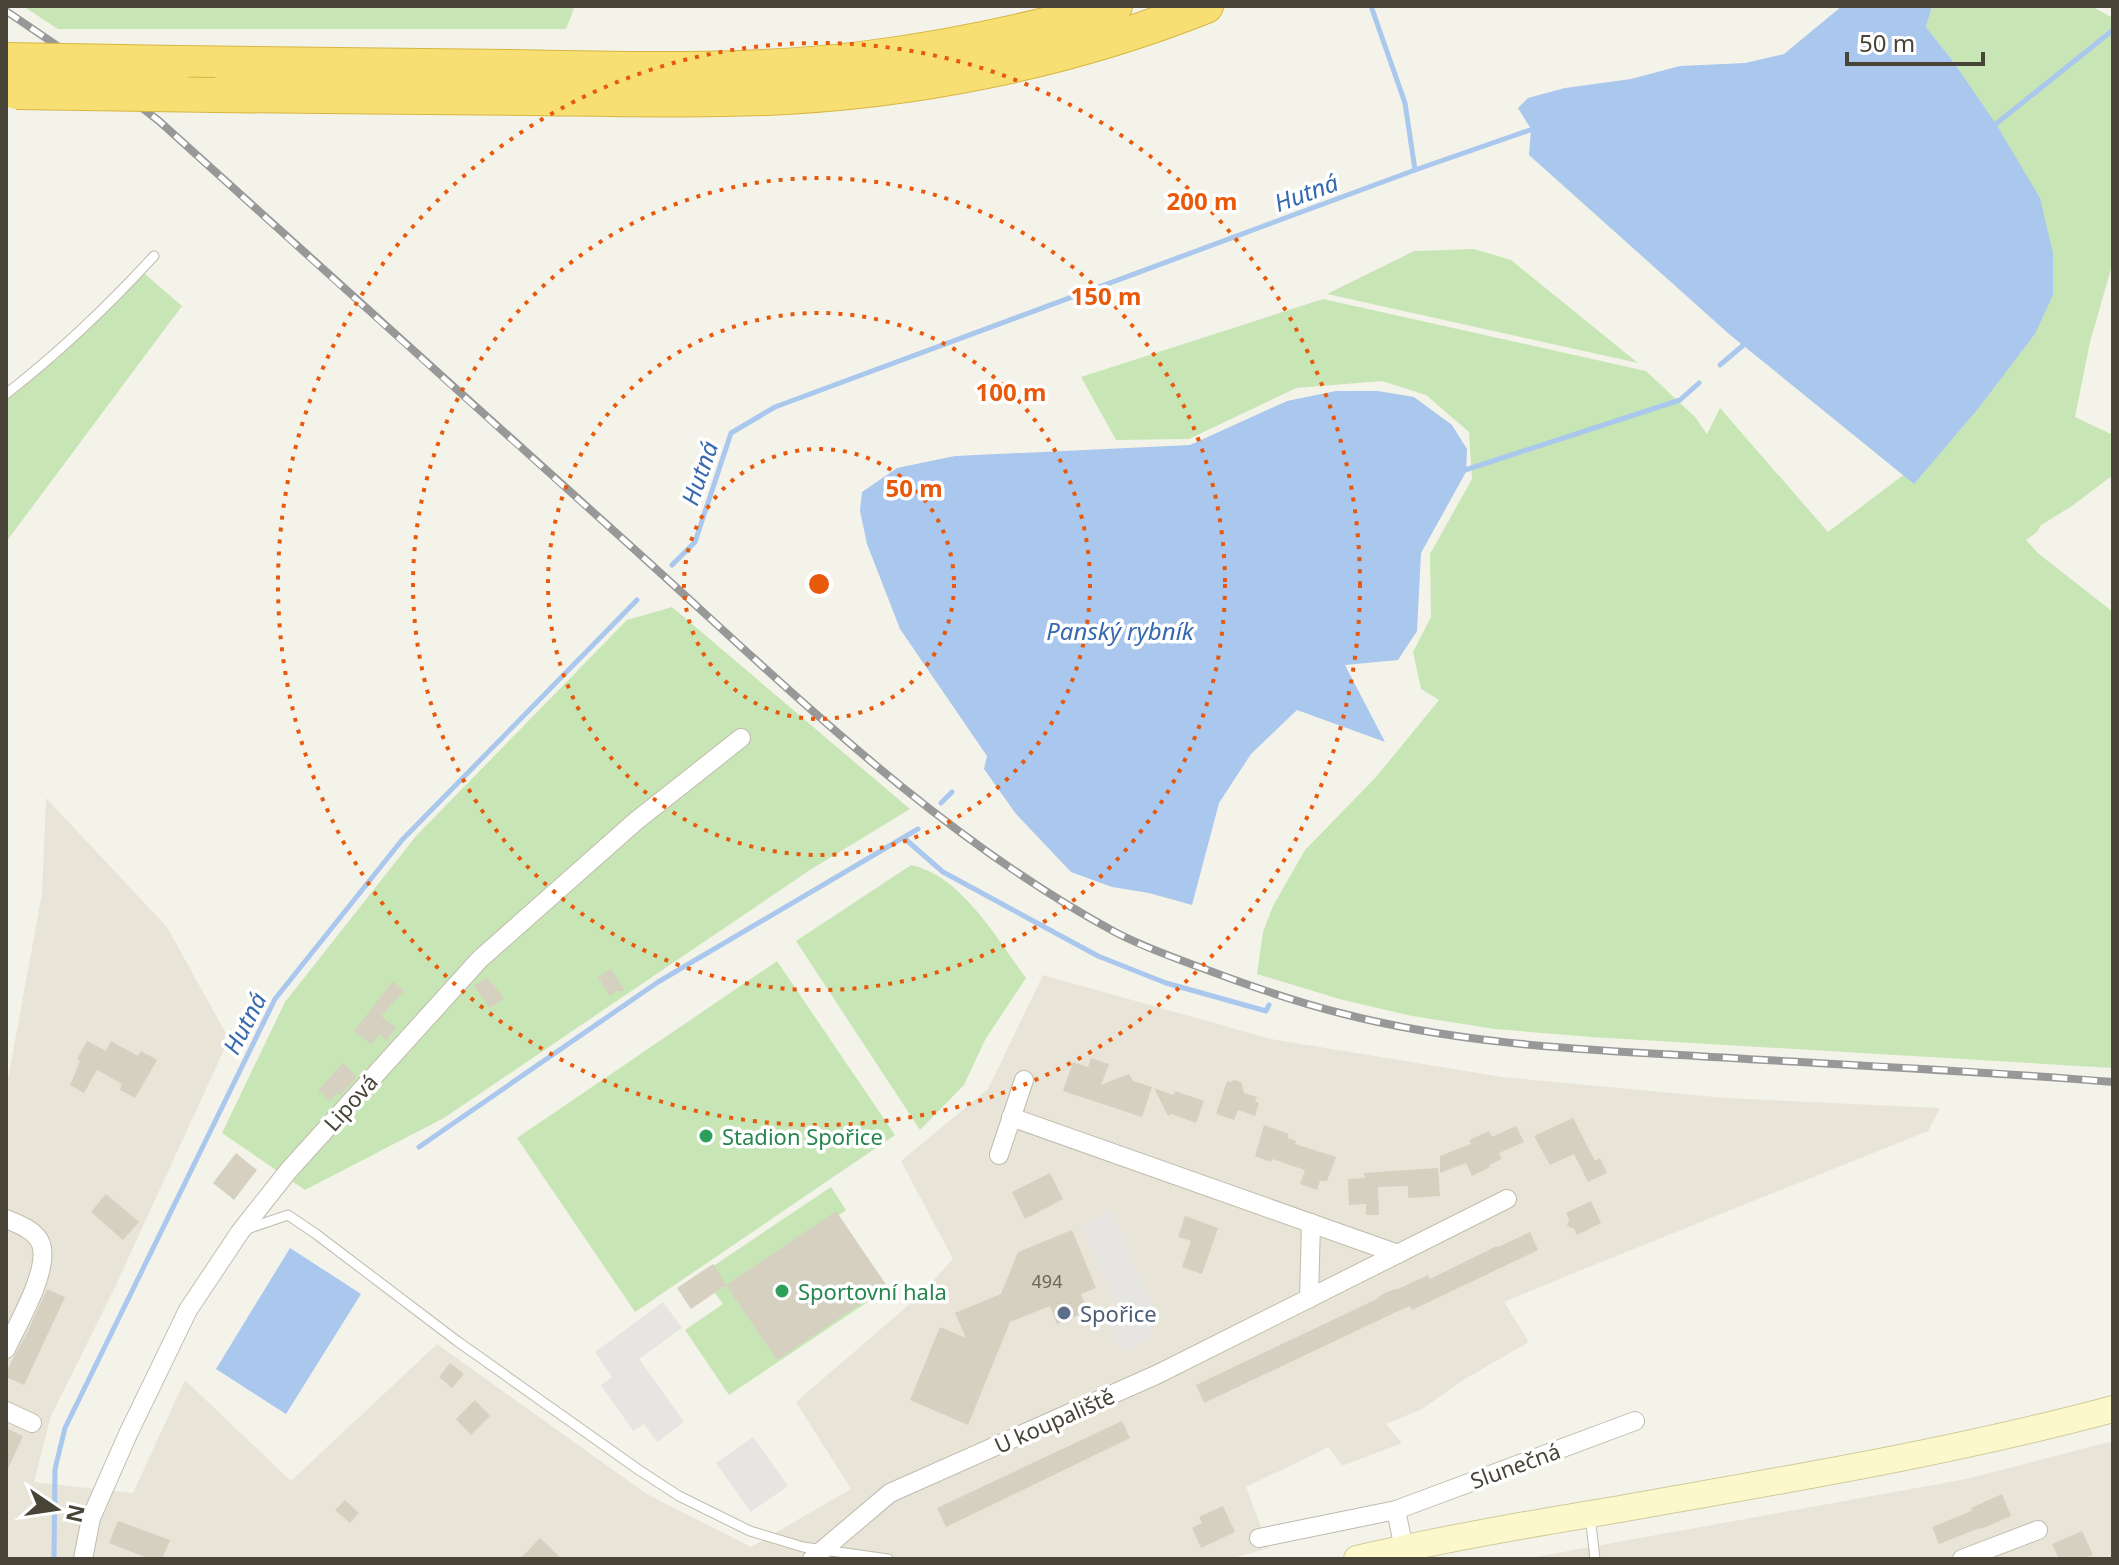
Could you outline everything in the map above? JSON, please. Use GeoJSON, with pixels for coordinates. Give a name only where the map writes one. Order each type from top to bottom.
{"type":"FeatureCollection","features":[{"type":"Feature","properties":{"kind":"highway"},"geometry":{"type":"LineString","coordinates":[[9,81],[179,63],[638,69],[760,67],[949,47],[1034,29],[1115,6]]}},
{"type":"Feature","properties":{"kind":"highway"},"geometry":{"type":"LineString","coordinates":[[9,81],[215,95],[765,98],[869,90],[1042,58],[1123,35],[1206,6]]}},
{"type":"Feature","properties":{"kind":"street","name":"Lipová"},"geometry":{"type":"LineString","coordinates":[[84,1552],[91,1518],[188,1310],[240,1232],[289,1170],[480,959],[636,821],[741,738]]}},
{"type":"Feature","properties":{"kind":"street"},"geometry":{"type":"LineString","coordinates":[[999,1155],[1024,1080]]}},
{"type":"Feature","properties":{"kind":"street"},"geometry":{"type":"LineString","coordinates":[[1011,1117],[1398,1254]]}},
{"type":"Feature","properties":{"kind":"street","name":"U koupaliště"},"geometry":{"type":"LineString","coordinates":[[817,1554],[890,1493],[1158,1374],[1507,1199]]}},
{"type":"Feature","properties":{"kind":"street"},"geometry":{"type":"LineString","coordinates":[[6,1219],[30,1230],[41,1243],[39,1279],[6,1349]]}},
{"type":"Feature","properties":{"kind":"street"},"geometry":{"type":"LineString","coordinates":[[1309,1299],[1311,1223]]}},
{"type":"Feature","properties":{"kind":"street"},"geometry":{"type":"LineString","coordinates":[[1357,1559],[1973,1444],[2113,1409]]}},
{"type":"Feature","properties":{"kind":"street"},"geometry":{"type":"LineString","coordinates":[[6,1411],[32,1423]]}},
{"type":"Feature","properties":{"kind":"street","name":"Slunečná"},"geometry":{"type":"LineString","coordinates":[[1259,1538],[1396,1510],[1635,1421]]}},
{"type":"Feature","properties":{"kind":"street"},"geometry":{"type":"LineString","coordinates":[[1396,1510],[1404,1549]]}},
{"type":"Feature","properties":{"kind":"street"},"geometry":{"type":"LineString","coordinates":[[1962,1559],[2038,1530]]}},
{"type":"Feature","properties":{"kind":"lane"},"geometry":{"type":"LineString","coordinates":[[6,394],[45,364],[110,304],[154,256]]}},
{"type":"Feature","properties":{"kind":"lane"},"geometry":{"type":"LineString","coordinates":[[240,1232],[288,1215],[457,1341],[679,1496],[750,1531],[817,1554],[888,1559]]}},
{"type":"Feature","properties":{"kind":"lane"},"geometry":{"type":"LineString","coordinates":[[1589,1514],[1595,1559]]}},
{"type":"Feature","properties":{"kind":"shaded area"},"geometry":{"type":"Polygon","coordinates":[[[46,798],[167,927],[229,1039],[115,1287],[51,1416],[34,1482],[133,1493],[185,1380],[291,1481],[437,1344],[645,1493],[751,1547],[851,1489],[796,1402],[919,1296],[953,1259],[901,1161],[988,1089],[1043,975],[1271,1039],[1502,1077],[1726,1098],[1940,1108],[1928,1131],[1504,1302],[1529,1342],[1465,1379],[1422,1409],[1386,1424],[1402,1443],[1342,1466],[1329,1447],[1246,1487],[1269,1548],[1229,1559],[6,1559],[6,1090],[42,893],[46,798]]]}},
{"type":"Feature","properties":{"kind":"shaded area"},"geometry":{"type":"Polygon","coordinates":[[[1111,1210],[1154,1308],[1143,1313],[1154,1338],[1122,1352],[1109,1323],[1121,1317],[1080,1224],[1111,1210]]]}},
{"type":"Feature","properties":{"kind":"shaded area"},"geometry":{"type":"Polygon","coordinates":[[[663,1302],[682,1328],[639,1359],[684,1422],[657,1442],[644,1424],[633,1431],[601,1385],[612,1377],[595,1352],[663,1302]]]}},
{"type":"Feature","properties":{"kind":"shaded area"},"geometry":{"type":"Polygon","coordinates":[[[753,1437],[788,1486],[751,1512],[716,1463],[753,1437]]]}},
{"type":"Feature","properties":{"kind":"shaded area"},"geometry":{"type":"Polygon","coordinates":[[[2113,1441],[2113,1559],[1524,1559],[1966,1479],[2113,1441]]]}},
{"type":"Feature","properties":{"kind":"green space"},"geometry":{"type":"Polygon","coordinates":[[[23,6],[575,6],[566,29],[58,29],[23,6]]]}},
{"type":"Feature","properties":{"kind":"green space"},"geometry":{"type":"Polygon","coordinates":[[[1932,6],[2091,6],[2113,18],[2113,262],[2090,342],[2075,417],[2113,435],[2113,475],[2041,525],[2026,540],[2039,554],[2113,612],[2113,1068],[1495,1029],[1412,1016],[1343,1000],[1257,974],[1263,932],[1273,906],[1305,850],[1376,777],[1439,700],[1421,689],[1413,652],[1431,617],[1430,554],[1472,479],[1469,432],[1426,395],[1382,381],[1296,388],[1189,439],[1116,440],[1081,377],[1323,299],[1646,371],[1695,417],[1707,434],[1720,408],[1828,532],[1955,436],[2035,334],[2040,198],[1952,60],[1926,27],[1932,6]]]}},
{"type":"Feature","properties":{"kind":"green space"},"geometry":{"type":"Polygon","coordinates":[[[1474,249],[1511,260],[1638,363],[1327,294],[1414,251],[1474,249]]]}},
{"type":"Feature","properties":{"kind":"green space"},"geometry":{"type":"Polygon","coordinates":[[[144,273],[182,306],[6,542],[6,399],[56,360],[144,273]]]}},
{"type":"Feature","properties":{"kind":"green space"},"geometry":{"type":"Polygon","coordinates":[[[672,607],[910,809],[810,870],[444,1118],[305,1190],[222,1133],[285,1002],[416,836],[627,620],[672,607]]]}},
{"type":"Feature","properties":{"kind":"green space"},"geometry":{"type":"Polygon","coordinates":[[[911,865],[946,881],[962,895],[1026,978],[985,1040],[964,1085],[920,1130],[796,941],[911,865]]]}},
{"type":"Feature","properties":{"kind":"green space","name":"Stadion Spořice"},"geometry":{"type":"Polygon","coordinates":[[[777,961],[895,1135],[635,1312],[517,1138],[777,961]]]}},
{"type":"Feature","properties":{"kind":"green space","name":"Sportovní hala"},"geometry":{"type":"Polygon","coordinates":[[[831,1187],[846,1210],[838,1216],[887,1289],[729,1395],[685,1330],[723,1304],[714,1292],[679,1289],[831,1187]]]}},
{"type":"Feature","properties":{"kind":"water"},"geometry":{"type":"Polygon","coordinates":[[[1842,6],[1932,6],[1926,27],[1996,124],[2040,198],[2053,253],[2053,295],[2035,334],[1977,410],[1914,484],[1729,334],[1529,155],[1531,129],[1518,108],[1528,98],[1565,88],[1631,79],[1680,66],[1745,63],[1784,54],[1842,6]]]}},
{"type":"Feature","properties":{"kind":"water","name":"Panský rybník"},"geometry":{"type":"Polygon","coordinates":[[[1336,391],[1378,391],[1414,397],[1452,425],[1467,449],[1466,472],[1421,553],[1417,631],[1398,660],[1345,665],[1385,742],[1297,710],[1251,754],[1219,803],[1192,905],[1112,887],[1071,872],[1016,814],[984,769],[987,756],[900,629],[867,544],[860,511],[862,492],[897,468],[955,456],[1190,445],[1287,401],[1336,391]]]}},
{"type":"Feature","properties":{"kind":"water"},"geometry":{"type":"Polygon","coordinates":[[[290,1248],[361,1294],[286,1414],[216,1369],[290,1248]]]}},
{"type":"Feature","properties":{"kind":"building"},"geometry":{"type":"Polygon","coordinates":[[[611,969],[625,991],[617,991],[610,996],[598,977],[611,969]]]}},
{"type":"Feature","properties":{"kind":"building"},"geometry":{"type":"Polygon","coordinates":[[[487,977],[504,998],[490,1008],[474,986],[487,977]]]}},
{"type":"Feature","properties":{"kind":"building"},"geometry":{"type":"Polygon","coordinates":[[[393,981],[404,991],[381,1016],[396,1028],[386,1040],[379,1034],[371,1044],[354,1031],[393,981]]]}},
{"type":"Feature","properties":{"kind":"building"},"geometry":{"type":"Polygon","coordinates":[[[87,1041],[106,1051],[111,1041],[138,1056],[141,1051],[157,1060],[135,1098],[120,1090],[122,1084],[97,1070],[84,1093],[70,1085],[80,1061],[77,1059],[87,1041]]]}},
{"type":"Feature","properties":{"kind":"building"},"geometry":{"type":"Polygon","coordinates":[[[1091,1058],[1109,1064],[1101,1085],[1129,1074],[1133,1081],[1152,1087],[1142,1117],[1063,1091],[1073,1062],[1088,1067],[1091,1058]]]}},
{"type":"Feature","properties":{"kind":"building"},"geometry":{"type":"Polygon","coordinates":[[[343,1063],[357,1077],[330,1101],[318,1090],[343,1063]]]}},
{"type":"Feature","properties":{"kind":"building"},"geometry":{"type":"Polygon","coordinates":[[[1227,1081],[1241,1082],[1244,1093],[1257,1097],[1255,1101],[1259,1103],[1255,1116],[1238,1110],[1234,1120],[1216,1114],[1227,1081]]]}},
{"type":"Feature","properties":{"kind":"building"},"geometry":{"type":"Polygon","coordinates":[[[1154,1088],[1204,1101],[1196,1123],[1172,1114],[1168,1116],[1154,1088]]]}},
{"type":"Feature","properties":{"kind":"building"},"geometry":{"type":"Polygon","coordinates":[[[1573,1118],[1595,1161],[1600,1158],[1607,1173],[1588,1182],[1574,1154],[1550,1165],[1534,1136],[1573,1118]]]}},
{"type":"Feature","properties":{"kind":"building"},"geometry":{"type":"Polygon","coordinates":[[[1264,1125],[1289,1134],[1287,1138],[1296,1141],[1295,1144],[1336,1157],[1327,1181],[1320,1181],[1317,1190],[1300,1184],[1305,1170],[1255,1156],[1264,1125]]]}},
{"type":"Feature","properties":{"kind":"building"},"geometry":{"type":"Polygon","coordinates":[[[1516,1126],[1524,1142],[1499,1153],[1502,1159],[1490,1167],[1472,1176],[1466,1163],[1440,1173],[1440,1156],[1471,1144],[1469,1140],[1489,1131],[1492,1137],[1516,1126]]]}},
{"type":"Feature","properties":{"kind":"building"},"geometry":{"type":"Polygon","coordinates":[[[236,1153],[257,1170],[234,1200],[213,1183],[236,1153]]]}},
{"type":"Feature","properties":{"kind":"building"},"geometry":{"type":"Polygon","coordinates":[[[1438,1168],[1440,1196],[1408,1198],[1408,1186],[1378,1187],[1379,1215],[1366,1215],[1366,1204],[1349,1205],[1348,1179],[1365,1178],[1364,1173],[1438,1168]]]}},
{"type":"Feature","properties":{"kind":"building"},"geometry":{"type":"Polygon","coordinates":[[[1050,1173],[1063,1199],[1025,1219],[1012,1192],[1050,1173]]]}},
{"type":"Feature","properties":{"kind":"building"},"geometry":{"type":"Polygon","coordinates":[[[106,1194],[139,1222],[123,1240],[91,1212],[106,1194]]]}},
{"type":"Feature","properties":{"kind":"building"},"geometry":{"type":"Polygon","coordinates":[[[1591,1201],[1601,1223],[1577,1235],[1574,1229],[1567,1226],[1569,1219],[1566,1213],[1591,1201]]]}},
{"type":"Feature","properties":{"kind":"building"},"geometry":{"type":"Polygon","coordinates":[[[836,1211],[887,1286],[777,1360],[726,1285],[836,1211]]]}},
{"type":"Feature","properties":{"kind":"building"},"geometry":{"type":"Polygon","coordinates":[[[1185,1216],[1218,1228],[1202,1274],[1182,1267],[1191,1241],[1178,1237],[1185,1216]]]}},
{"type":"Feature","properties":{"kind":"building"},"geometry":{"type":"Polygon","coordinates":[[[1072,1230],[1096,1288],[1081,1294],[1088,1311],[1057,1324],[1050,1306],[1010,1322],[968,1425],[910,1400],[940,1327],[966,1338],[955,1313],[1001,1294],[1018,1252],[1072,1230]]]}},
{"type":"Feature","properties":{"kind":"building"},"geometry":{"type":"Polygon","coordinates":[[[1530,1232],[1538,1250],[1412,1310],[1410,1306],[1396,1312],[1204,1403],[1196,1385],[1387,1292],[1428,1275],[1430,1279],[1530,1232]]]}},
{"type":"Feature","properties":{"kind":"building"},"geometry":{"type":"Polygon","coordinates":[[[713,1264],[726,1285],[691,1309],[677,1288],[713,1264]]]}},
{"type":"Feature","properties":{"kind":"building"},"geometry":{"type":"Polygon","coordinates":[[[47,1289],[65,1297],[24,1385],[6,1377],[6,1372],[47,1289]]]}},
{"type":"Feature","properties":{"kind":"building"},"geometry":{"type":"Polygon","coordinates":[[[450,1363],[464,1374],[452,1388],[439,1377],[450,1363]]]}},
{"type":"Feature","properties":{"kind":"building"},"geometry":{"type":"Polygon","coordinates":[[[475,1400],[490,1416],[471,1435],[456,1419],[475,1400]]]}},
{"type":"Feature","properties":{"kind":"building"},"geometry":{"type":"Polygon","coordinates":[[[1122,1421],[1130,1438],[946,1527],[937,1508],[1122,1421]]]}},
{"type":"Feature","properties":{"kind":"building"},"geometry":{"type":"Polygon","coordinates":[[[6,1428],[23,1436],[6,1473],[6,1428]]]}},
{"type":"Feature","properties":{"kind":"building"},"geometry":{"type":"Polygon","coordinates":[[[2002,1494],[2011,1516],[1939,1544],[1932,1527],[1972,1511],[1971,1508],[2002,1494]]]}},
{"type":"Feature","properties":{"kind":"building"},"geometry":{"type":"Polygon","coordinates":[[[345,1500],[359,1513],[350,1523],[335,1510],[345,1500]]]}},
{"type":"Feature","properties":{"kind":"building"},"geometry":{"type":"Polygon","coordinates":[[[1223,1506],[1235,1532],[1201,1548],[1192,1528],[1202,1523],[1199,1517],[1223,1506]]]}},
{"type":"Feature","properties":{"kind":"building"},"geometry":{"type":"Polygon","coordinates":[[[118,1521],[170,1540],[162,1559],[150,1559],[109,1543],[118,1521]]]}},
{"type":"Feature","properties":{"kind":"building"},"geometry":{"type":"Polygon","coordinates":[[[2082,1531],[2093,1555],[2083,1559],[2059,1559],[2052,1544],[2082,1531]]]}},
{"type":"Feature","properties":{"kind":"building"},"geometry":{"type":"Polygon","coordinates":[[[540,1538],[562,1559],[520,1559],[540,1538]]]}},
{"type":"Feature","properties":{"kind":"waterway"},"geometry":{"type":"LineString","coordinates":[[1371,6],[1405,103],[1415,170]]}},
{"type":"Feature","properties":{"kind":"waterway"},"geometry":{"type":"LineString","coordinates":[[1992,127],[2113,30]]}},
{"type":"Feature","properties":{"kind":"waterway","name":"Hutná"},"geometry":{"type":"LineString","coordinates":[[672,565],[695,542],[731,433],[775,407],[1536,128]]}},
{"type":"Feature","properties":{"kind":"waterway"},"geometry":{"type":"LineString","coordinates":[[1720,365],[1747,342]]}},
{"type":"Feature","properties":{"kind":"waterway"},"geometry":{"type":"LineString","coordinates":[[1462,471],[1680,400],[1699,383]]}},
{"type":"Feature","properties":{"kind":"waterway","name":"Hutná"},"geometry":{"type":"LineString","coordinates":[[54,1559],[55,1469],[65,1428],[275,999],[402,840],[637,600]]}},
{"type":"Feature","properties":{"kind":"waterway"},"geometry":{"type":"LineString","coordinates":[[941,803],[952,792]]}},
{"type":"Feature","properties":{"kind":"waterway"},"geometry":{"type":"LineString","coordinates":[[419,1147],[658,982],[918,829]]}},
{"type":"Feature","properties":{"kind":"waterway"},"geometry":{"type":"LineString","coordinates":[[904,838],[943,872],[1098,956],[1166,983],[1266,1011],[1269,1005]]}},
{"type":"Feature","properties":{"kind":"railway"},"geometry":{"type":"LineString","coordinates":[[6,11],[93,70],[159,121],[805,705],[923,804],[1049,893],[1115,932],[1174,958],[1307,1004],[1424,1031],[1509,1043],[1594,1050],[2113,1082]]}},
{"type":"Feature","properties":{"kind":"place","name":"Stadion Spořice"},"geometry":{"type":"Point","coordinates":[706,1136]}},
{"type":"Feature","properties":{"kind":"place","name":"Sportovní hala"},"geometry":{"type":"Point","coordinates":[782,1291]}},
{"type":"Feature","properties":{"kind":"place","name":"Spořice"},"geometry":{"type":"Point","coordinates":[1064,1313]}}]}
